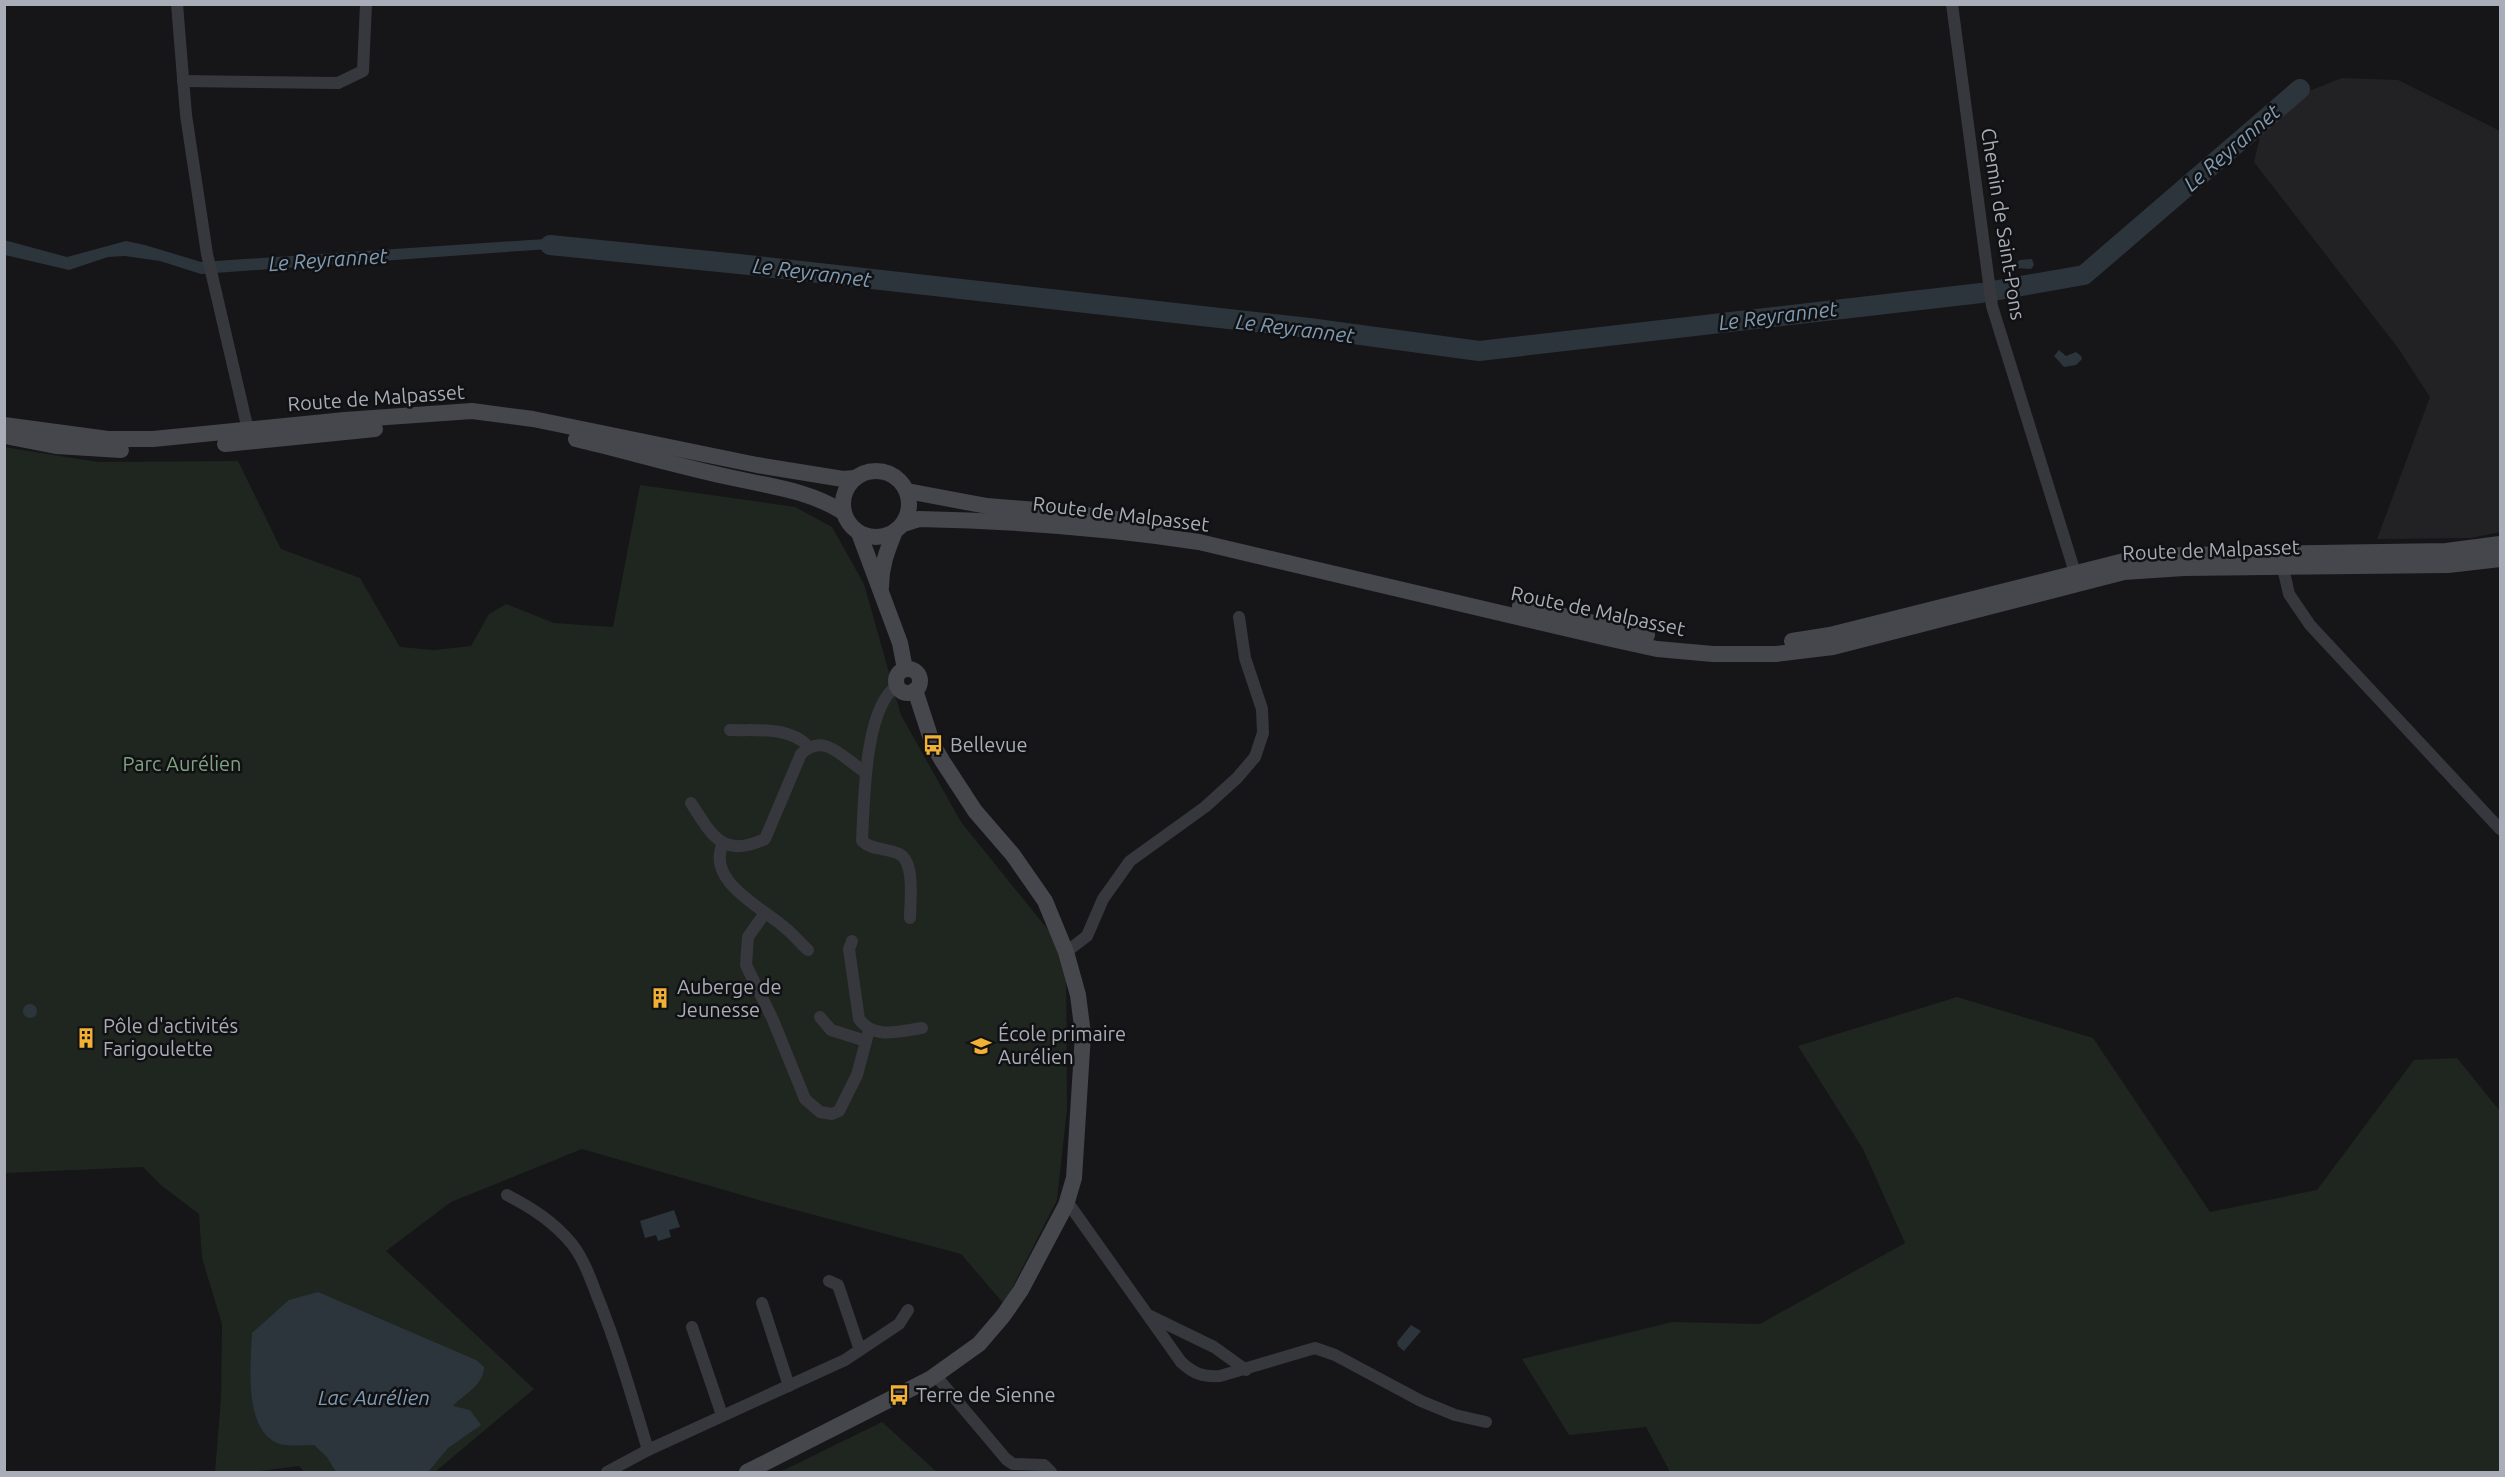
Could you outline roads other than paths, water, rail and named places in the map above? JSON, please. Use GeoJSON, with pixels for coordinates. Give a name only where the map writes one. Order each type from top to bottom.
{"type":"FeatureCollection","features":[{"type":"Feature","properties":{"kind":"main road","name":"Route de Malpasset"},"geometry":{"type":"LineString","coordinates":[[4,425],[108,439],[153,439],[472,411],[523,417],[757,465],[843,479],[854,478]]}},
{"type":"Feature","properties":{"kind":"main road","name":"Route de Malpasset"},"geometry":{"type":"LineString","coordinates":[[4,436],[65,447],[142,451],[435,423],[473,423],[534,429],[724,476],[804,493],[827,502],[843,512]]}},
{"type":"Feature","properties":{"kind":"main road"},"geometry":{"type":"LineString","coordinates":[[882,594],[881,572],[885,553],[908,513],[907,491],[891,474],[880,471],[870,471],[854,478],[843,498],[843,512],[849,524],[859,533],[871,537],[884,536],[899,527]]}},
{"type":"Feature","properties":{"kind":"main road","name":"Route de Malpasset"},"geometry":{"type":"LineString","coordinates":[[907,491],[987,506],[1061,512],[1198,530],[1658,638],[1713,644],[1775,643],[1830,635],[2076,577],[2184,568],[2448,565],[2500,559]]}},
{"type":"Feature","properties":{"kind":"main road","name":"Route de Malpasset"},"geometry":{"type":"LineString","coordinates":[[899,527],[919,519],[1061,525],[1199,542],[1657,649],[1713,654],[1776,654],[1833,646],[2128,560],[2183,555],[2446,551],[2500,544]]}},
{"type":"Feature","properties":{"kind":"main road"},"geometry":{"type":"LineString","coordinates":[[859,533],[900,643],[905,669]]}},
{"type":"Feature","properties":{"kind":"main road"},"geometry":{"type":"LineString","coordinates":[[905,669],[911,669],[919,676],[915,690],[905,692],[897,686],[896,679],[899,672],[905,669]]}},
{"type":"Feature","properties":{"kind":"main road"},"geometry":{"type":"LineString","coordinates":[[747,1473],[936,1376],[979,1344],[1021,1290],[1066,1205],[1074,1178],[1083,1034],[1078,995],[1066,952],[1045,901],[1012,855],[975,811],[933,745],[915,690]]}},
{"type":"Feature","properties":{"kind":"street"},"geometry":{"type":"LineString","coordinates":[[177,4],[186,115],[207,254],[248,430]]}},
{"type":"Feature","properties":{"kind":"street"},"geometry":{"type":"LineString","coordinates":[[183,81],[338,83],[363,71],[366,4]]}},
{"type":"Feature","properties":{"kind":"street","name":"Chemin de Saint-Pons"},"geometry":{"type":"LineString","coordinates":[[1952,4],[1992,306],[2076,577]]}},
{"type":"Feature","properties":{"kind":"street"},"geometry":{"type":"LineString","coordinates":[[2283,567],[2289,594],[2310,625],[2500,829]]}},
{"type":"Feature","properties":{"kind":"street"},"geometry":{"type":"LineString","coordinates":[[1066,952],[1087,936],[1103,899],[1130,861],[1204,807],[1237,778],[1255,757],[1263,733],[1262,709],[1248,669],[1239,617]]}},
{"type":"Feature","properties":{"kind":"street"},"geometry":{"type":"LineString","coordinates":[[897,686],[888,692],[879,707],[866,772],[862,841],[868,846],[899,853],[905,858],[910,876],[910,918]]}},
{"type":"Feature","properties":{"kind":"street"},"geometry":{"type":"LineString","coordinates":[[730,730],[790,734],[801,739],[808,746]]}},
{"type":"Feature","properties":{"kind":"street"},"geometry":{"type":"LineString","coordinates":[[692,803],[712,836],[723,844],[735,846],[754,843],[765,838],[801,754],[808,746],[825,745],[866,772]]}},
{"type":"Feature","properties":{"kind":"street"},"geometry":{"type":"LineString","coordinates":[[723,844],[719,851],[723,873],[744,898],[784,927],[808,950]]}},
{"type":"Feature","properties":{"kind":"street"},"geometry":{"type":"LineString","coordinates":[[765,913],[748,937],[746,964],[773,1020],[805,1099],[820,1112],[832,1114],[839,1111],[857,1075],[868,1035],[859,1019],[849,949],[852,941]]}},
{"type":"Feature","properties":{"kind":"street"},"geometry":{"type":"LineString","coordinates":[[820,1017],[831,1030],[868,1035],[922,1028]]}},
{"type":"Feature","properties":{"kind":"street"},"geometry":{"type":"LineString","coordinates":[[507,1195],[531,1207],[550,1221],[573,1245],[607,1319],[648,1449]]}},
{"type":"Feature","properties":{"kind":"street"},"geometry":{"type":"LineString","coordinates":[[1066,1205],[1071,1207],[1146,1314],[1181,1362],[1192,1373],[1206,1377],[1220,1376],[1315,1348],[1335,1355],[1421,1401],[1455,1415],[1486,1422]]}},
{"type":"Feature","properties":{"kind":"street"},"geometry":{"type":"LineString","coordinates":[[829,1281],[838,1286],[860,1350]]}},
{"type":"Feature","properties":{"kind":"street"},"geometry":{"type":"LineString","coordinates":[[762,1303],[789,1386]]}},
{"type":"Feature","properties":{"kind":"street"},"geometry":{"type":"LineString","coordinates":[[607,1473],[648,1449],[845,1360],[899,1324],[908,1310]]}},
{"type":"Feature","properties":{"kind":"street"},"geometry":{"type":"LineString","coordinates":[[1146,1314],[1214,1347],[1246,1370]]}},
{"type":"Feature","properties":{"kind":"street"},"geometry":{"type":"LineString","coordinates":[[692,1327],[722,1415]]}},
{"type":"Feature","properties":{"kind":"street"},"geometry":{"type":"LineString","coordinates":[[936,1376],[1006,1459],[1013,1464],[1044,1466],[1051,1473]]}},
{"type":"Feature","properties":{"kind":"water","name":"Le Reyrannet"},"geometry":{"type":"Polygon","coordinates":[[[560,238],[575,244],[574,251],[566,248],[201,274],[160,261],[125,256],[108,257],[69,270],[5,255],[4,240],[67,257],[126,241],[201,262],[560,238]]]}},
{"type":"Feature","properties":{"kind":"water"},"geometry":{"type":"Polygon","coordinates":[[[2032,259],[2034,265],[2031,269],[2016,268],[2016,263],[2020,260],[2032,259]]]}},
{"type":"Feature","properties":{"kind":"water"},"geometry":{"type":"Polygon","coordinates":[[[2059,350],[2066,356],[2076,352],[2082,359],[2076,365],[2064,367],[2054,356],[2059,350]]]}},
{"type":"Feature","properties":{"kind":"water"},"geometry":{"type":"Polygon","coordinates":[[[27,1004],[33,1004],[37,1011],[33,1018],[27,1018],[23,1014],[23,1008],[27,1004]]]}},
{"type":"Feature","properties":{"kind":"water"},"geometry":{"type":"Polygon","coordinates":[[[674,1210],[680,1227],[669,1230],[671,1237],[658,1241],[656,1235],[645,1238],[640,1221],[674,1210]]]}},
{"type":"Feature","properties":{"kind":"water","name":"Lac Aurélien"},"geometry":{"type":"Polygon","coordinates":[[[318,1292],[476,1360],[484,1367],[481,1379],[453,1406],[470,1410],[481,1425],[448,1448],[428,1472],[336,1472],[327,1457],[314,1445],[277,1443],[266,1435],[259,1424],[251,1393],[252,1333],[289,1300],[318,1292]]]}},
{"type":"Feature","properties":{"kind":"water"},"geometry":{"type":"Polygon","coordinates":[[[1411,1325],[1421,1331],[1404,1351],[1397,1342],[1411,1325]]]}},
{"type":"Feature","properties":{"kind":"waterway","name":"Le Reyrannet"},"geometry":{"type":"LineString","coordinates":[[550,245],[1309,328],[1479,351],[1981,293],[2084,275],[2300,89]]}},
{"type":"Feature","properties":{"kind":"place","name":"Bellevue"},"geometry":{"type":"Point","coordinates":[933,745]}},
{"type":"Feature","properties":{"kind":"place","name":"Auberge de Jeunesse"},"geometry":{"type":"Point","coordinates":[660,998]}},
{"type":"Feature","properties":{"kind":"place","name":"Pôle d'activités Farigoulette"},"geometry":{"type":"Point","coordinates":[86,1038]}},
{"type":"Feature","properties":{"kind":"place","name":"École primaire Aurélien"},"geometry":{"type":"Point","coordinates":[981,1046]}},
{"type":"Feature","properties":{"kind":"place","name":"Terre de Sienne"},"geometry":{"type":"Point","coordinates":[899,1395]}},
{"type":"Feature","properties":{"kind":"park label","name":"Parc Aurélien"},"geometry":{"type":"Point","coordinates":[182,764]}}]}
